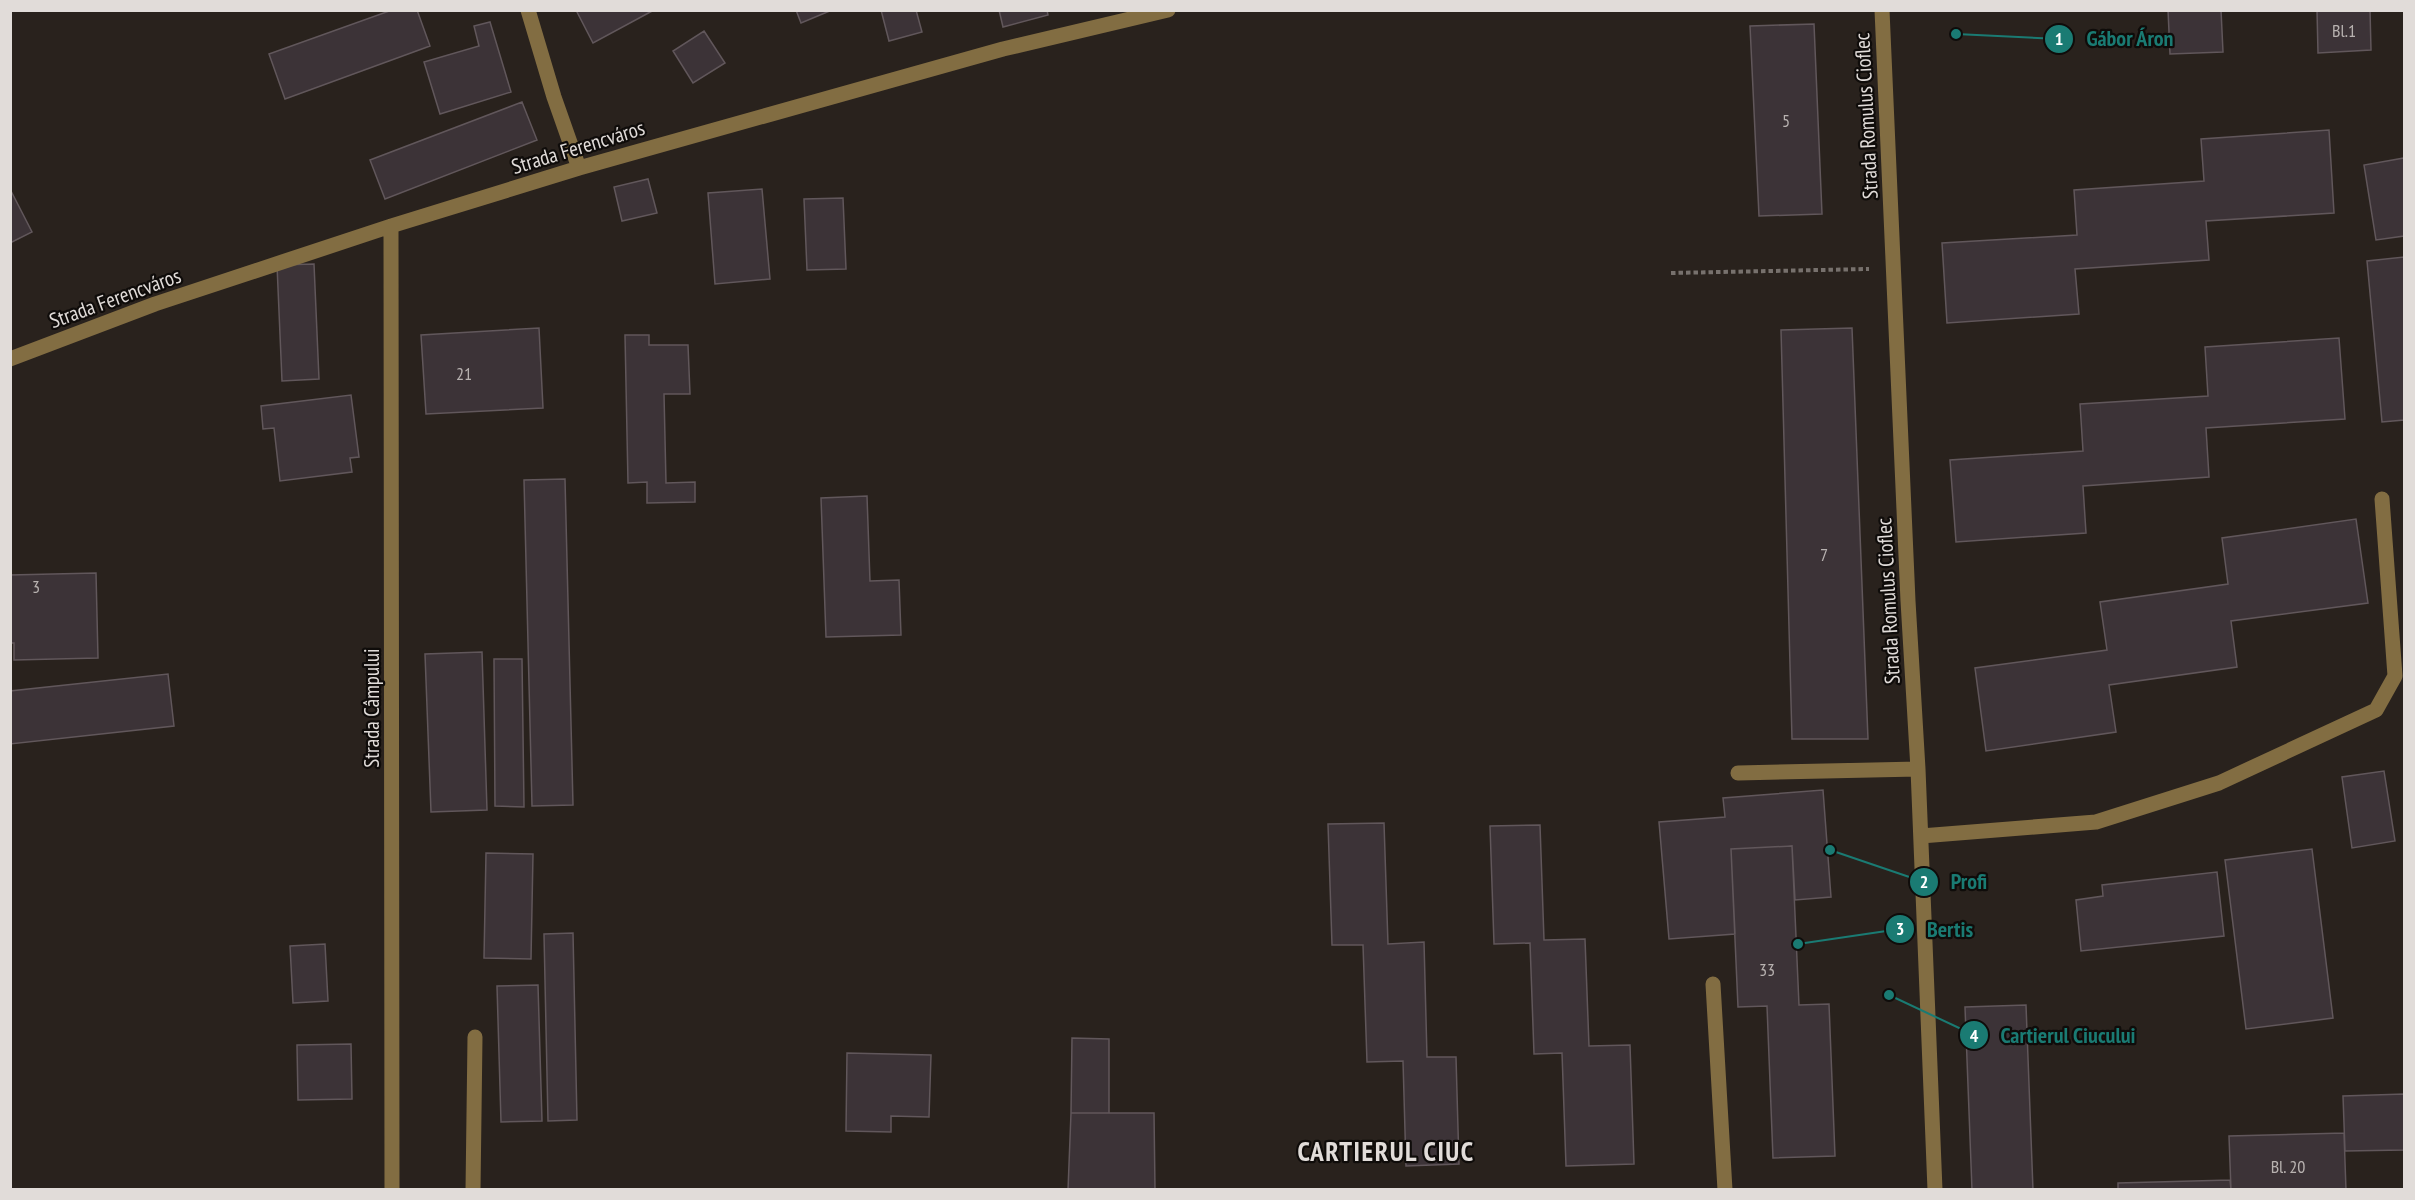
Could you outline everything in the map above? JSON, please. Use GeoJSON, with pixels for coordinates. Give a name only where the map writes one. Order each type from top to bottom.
{"type":"FeatureCollection","features":[{"type":"Feature","properties":{"kind":"street"},"geometry":{"type":"LineString","coordinates":[[528,10],[554,97],[579,168]]}},
{"type":"Feature","properties":{"kind":"street","name":"Strada Ferencváros"},"geometry":{"type":"LineString","coordinates":[[10,359],[155,304],[391,226],[579,168],[1003,49],[1168,10]]}},
{"type":"Feature","properties":{"kind":"street","name":"Strada Romulus Cioflec"},"geometry":{"type":"LineString","coordinates":[[1882,10],[1908,601],[1918,769],[1935,1190]]}},
{"type":"Feature","properties":{"kind":"street","name":"Strada Câmpului"},"geometry":{"type":"LineString","coordinates":[[391,226],[392,1190]]}},
{"type":"Feature","properties":{"kind":"street"},"geometry":{"type":"LineString","coordinates":[[1921,836],[2096,822],[2218,783],[2376,710],[2395,676],[2382,499]]}},
{"type":"Feature","properties":{"kind":"street"},"geometry":{"type":"LineString","coordinates":[[1738,774],[1918,769]]}},
{"type":"Feature","properties":{"kind":"street"},"geometry":{"type":"LineString","coordinates":[[1713,984],[1725,1190]]}},
{"type":"Feature","properties":{"kind":"street"},"geometry":{"type":"LineString","coordinates":[[473,1190],[475,1037]]}},
{"type":"Feature","properties":{"kind":"path"},"geometry":{"type":"LineString","coordinates":[[1671,273],[1894,268]]}},
{"type":"Feature","properties":{"kind":"building"},"geometry":{"type":"Polygon","coordinates":[[[392,10],[417,10],[430,46],[285,99],[269,54],[392,10]]]}},
{"type":"Feature","properties":{"kind":"building"},"geometry":{"type":"Polygon","coordinates":[[[576,10],[654,10],[593,43],[576,10]]]}},
{"type":"Feature","properties":{"kind":"building"},"geometry":{"type":"Polygon","coordinates":[[[796,10],[832,10],[801,23],[796,10]]]}},
{"type":"Feature","properties":{"kind":"building"},"geometry":{"type":"Polygon","coordinates":[[[881,10],[916,10],[922,32],[889,41],[881,10]]]}},
{"type":"Feature","properties":{"kind":"building"},"geometry":{"type":"Polygon","coordinates":[[[999,10],[1047,10],[1048,15],[1003,27],[999,10]]]}},
{"type":"Feature","properties":{"kind":"building"},"geometry":{"type":"Polygon","coordinates":[[[2168,10],[2221,10],[2223,52],[2170,54],[2168,10]]]}},
{"type":"Feature","properties":{"kind":"building"},"geometry":{"type":"Polygon","coordinates":[[[2317,10],[2370,10],[2371,50],[2318,53],[2317,10]]]}},
{"type":"Feature","properties":{"kind":"building"},"geometry":{"type":"Polygon","coordinates":[[[490,22],[511,92],[440,114],[424,62],[479,46],[474,26],[490,22]]]}},
{"type":"Feature","properties":{"kind":"building"},"geometry":{"type":"Polygon","coordinates":[[[1814,24],[1822,214],[1759,216],[1750,26],[1814,24]]]}},
{"type":"Feature","properties":{"kind":"building"},"geometry":{"type":"Polygon","coordinates":[[[704,31],[725,63],[693,83],[673,51],[704,31]]]}},
{"type":"Feature","properties":{"kind":"building"},"geometry":{"type":"Polygon","coordinates":[[[522,102],[537,140],[385,199],[370,160],[522,102]]]}},
{"type":"Feature","properties":{"kind":"building"},"geometry":{"type":"Polygon","coordinates":[[[2329,130],[2334,213],[2206,221],[2209,260],[2075,269],[2079,314],[1947,323],[1942,243],[2077,235],[2074,190],[2204,181],[2201,139],[2329,130]]]}},
{"type":"Feature","properties":{"kind":"building"},"geometry":{"type":"Polygon","coordinates":[[[2404,158],[2404,236],[2376,240],[2364,165],[2404,158]]]}},
{"type":"Feature","properties":{"kind":"building"},"geometry":{"type":"Polygon","coordinates":[[[648,179],[657,213],[622,221],[614,187],[648,179]]]}},
{"type":"Feature","properties":{"kind":"building"},"geometry":{"type":"Polygon","coordinates":[[[10,189],[32,232],[10,243],[10,189]]]}},
{"type":"Feature","properties":{"kind":"building"},"geometry":{"type":"Polygon","coordinates":[[[762,189],[770,279],[715,284],[708,193],[762,189]]]}},
{"type":"Feature","properties":{"kind":"building"},"geometry":{"type":"Polygon","coordinates":[[[843,198],[846,269],[807,270],[804,199],[843,198]]]}},
{"type":"Feature","properties":{"kind":"building"},"geometry":{"type":"Polygon","coordinates":[[[2404,257],[2404,420],[2382,422],[2367,261],[2404,257]]]}},
{"type":"Feature","properties":{"kind":"building"},"geometry":{"type":"Polygon","coordinates":[[[314,264],[319,379],[282,381],[277,265],[314,264]]]}},
{"type":"Feature","properties":{"kind":"building"},"geometry":{"type":"Polygon","coordinates":[[[539,328],[543,408],[426,414],[421,335],[539,328]]]}},
{"type":"Feature","properties":{"kind":"building"},"geometry":{"type":"Polygon","coordinates":[[[1852,328],[1868,739],[1792,739],[1781,330],[1852,328]]]}},
{"type":"Feature","properties":{"kind":"building"},"geometry":{"type":"Polygon","coordinates":[[[625,335],[649,335],[649,345],[688,345],[690,394],[664,394],[666,483],[695,482],[695,502],[647,503],[647,482],[628,483],[625,335]]]}},
{"type":"Feature","properties":{"kind":"building"},"geometry":{"type":"Polygon","coordinates":[[[2339,338],[2345,419],[2206,428],[2209,477],[2083,486],[2086,533],[1956,542],[1950,460],[2083,451],[2080,404],[2208,396],[2205,347],[2339,338]]]}},
{"type":"Feature","properties":{"kind":"building"},"geometry":{"type":"Polygon","coordinates":[[[351,395],[359,457],[350,458],[352,472],[280,481],[274,428],[263,429],[261,406],[351,395]]]}},
{"type":"Feature","properties":{"kind":"building"},"geometry":{"type":"Polygon","coordinates":[[[565,479],[573,805],[532,806],[524,480],[565,479]]]}},
{"type":"Feature","properties":{"kind":"building"},"geometry":{"type":"Polygon","coordinates":[[[867,496],[870,581],[899,580],[901,635],[826,637],[821,498],[867,496]]]}},
{"type":"Feature","properties":{"kind":"building"},"geometry":{"type":"Polygon","coordinates":[[[2356,519],[2368,603],[2231,621],[2237,667],[2109,685],[2116,732],[1986,751],[1975,668],[2107,650],[2100,602],[2228,584],[2222,538],[2356,519]]]}},
{"type":"Feature","properties":{"kind":"building"},"geometry":{"type":"Polygon","coordinates":[[[96,573],[98,658],[14,660],[14,643],[10,643],[10,575],[96,573]]]}},
{"type":"Feature","properties":{"kind":"building"},"geometry":{"type":"Polygon","coordinates":[[[482,652],[487,810],[431,812],[425,654],[482,652]]]}},
{"type":"Feature","properties":{"kind":"building"},"geometry":{"type":"Polygon","coordinates":[[[494,659],[522,659],[524,807],[495,806],[494,659]]]}},
{"type":"Feature","properties":{"kind":"building"},"geometry":{"type":"Polygon","coordinates":[[[168,674],[174,726],[10,744],[10,691],[168,674]]]}},
{"type":"Feature","properties":{"kind":"building"},"geometry":{"type":"Polygon","coordinates":[[[2384,771],[2395,841],[2352,848],[2342,777],[2384,771]]]}},
{"type":"Feature","properties":{"kind":"building"},"geometry":{"type":"Polygon","coordinates":[[[1823,790],[1831,897],[1795,900],[1792,846],[1731,849],[1735,934],[1669,939],[1659,822],[1725,817],[1723,798],[1823,790]]]}},
{"type":"Feature","properties":{"kind":"building"},"geometry":{"type":"Polygon","coordinates":[[[1384,823],[1388,944],[1424,942],[1427,1057],[1456,1057],[1459,1164],[1406,1166],[1403,1061],[1367,1062],[1363,945],[1332,945],[1328,824],[1384,823]]]}},
{"type":"Feature","properties":{"kind":"building"},"geometry":{"type":"Polygon","coordinates":[[[1540,825],[1544,940],[1585,939],[1589,1046],[1630,1045],[1634,1164],[1566,1166],[1562,1053],[1534,1054],[1530,943],[1494,944],[1490,826],[1540,825]]]}},
{"type":"Feature","properties":{"kind":"building"},"geometry":{"type":"Polygon","coordinates":[[[1792,846],[1799,1005],[1829,1004],[1835,1156],[1773,1158],[1767,1006],[1738,1007],[1731,849],[1792,846]]]}},
{"type":"Feature","properties":{"kind":"building"},"geometry":{"type":"Polygon","coordinates":[[[2312,849],[2333,1018],[2246,1029],[2225,860],[2312,849]]]}},
{"type":"Feature","properties":{"kind":"building"},"geometry":{"type":"Polygon","coordinates":[[[486,853],[533,854],[531,959],[484,958],[486,853]]]}},
{"type":"Feature","properties":{"kind":"building"},"geometry":{"type":"Polygon","coordinates":[[[2217,872],[2224,936],[2081,951],[2076,900],[2103,896],[2102,885],[2217,872]]]}},
{"type":"Feature","properties":{"kind":"building"},"geometry":{"type":"Polygon","coordinates":[[[573,933],[577,1120],[548,1121],[544,934],[573,933]]]}},
{"type":"Feature","properties":{"kind":"building"},"geometry":{"type":"Polygon","coordinates":[[[325,944],[328,1001],[293,1003],[290,946],[325,944]]]}},
{"type":"Feature","properties":{"kind":"building"},"geometry":{"type":"Polygon","coordinates":[[[538,985],[542,1121],[501,1122],[497,986],[538,985]]]}},
{"type":"Feature","properties":{"kind":"building"},"geometry":{"type":"Polygon","coordinates":[[[2026,1005],[2033,1190],[1972,1190],[1965,1007],[2026,1005]]]}},
{"type":"Feature","properties":{"kind":"building"},"geometry":{"type":"Polygon","coordinates":[[[1072,1038],[1109,1039],[1109,1113],[1071,1113],[1072,1038]]]}},
{"type":"Feature","properties":{"kind":"building"},"geometry":{"type":"Polygon","coordinates":[[[351,1044],[352,1099],[298,1100],[297,1045],[351,1044]]]}},
{"type":"Feature","properties":{"kind":"building"},"geometry":{"type":"Polygon","coordinates":[[[847,1053],[931,1055],[929,1117],[891,1116],[891,1132],[846,1131],[847,1053]]]}},
{"type":"Feature","properties":{"kind":"building"},"geometry":{"type":"Polygon","coordinates":[[[2404,1094],[2404,1150],[2345,1151],[2343,1096],[2404,1094]]]}},
{"type":"Feature","properties":{"kind":"building"},"geometry":{"type":"Polygon","coordinates":[[[1071,1113],[1154,1113],[1155,1189],[1068,1190],[1071,1113]]]}},
{"type":"Feature","properties":{"kind":"building"},"geometry":{"type":"Polygon","coordinates":[[[2344,1133],[2346,1190],[2231,1190],[2229,1136],[2344,1133]]]}},
{"type":"Feature","properties":{"kind":"building"},"geometry":{"type":"Polygon","coordinates":[[[2230,1180],[2231,1190],[2118,1190],[2118,1183],[2230,1180]]]}},
{"type":"Feature","properties":{"kind":"place","name":"Gábor Áron"},"geometry":{"type":"Point","coordinates":[1956,34]}},
{"type":"Feature","properties":{"kind":"place","name":"Profi"},"geometry":{"type":"Point","coordinates":[1830,850]}},
{"type":"Feature","properties":{"kind":"place","name":"Bertis"},"geometry":{"type":"Point","coordinates":[1798,944]}},
{"type":"Feature","properties":{"kind":"place","name":"Cartierul Ciucului"},"geometry":{"type":"Point","coordinates":[1889,995]}},
{"type":"Feature","properties":{"kind":"district","name":"CARTIERUL CIUC"},"geometry":{"type":"Point","coordinates":[1386,1151]}}]}
